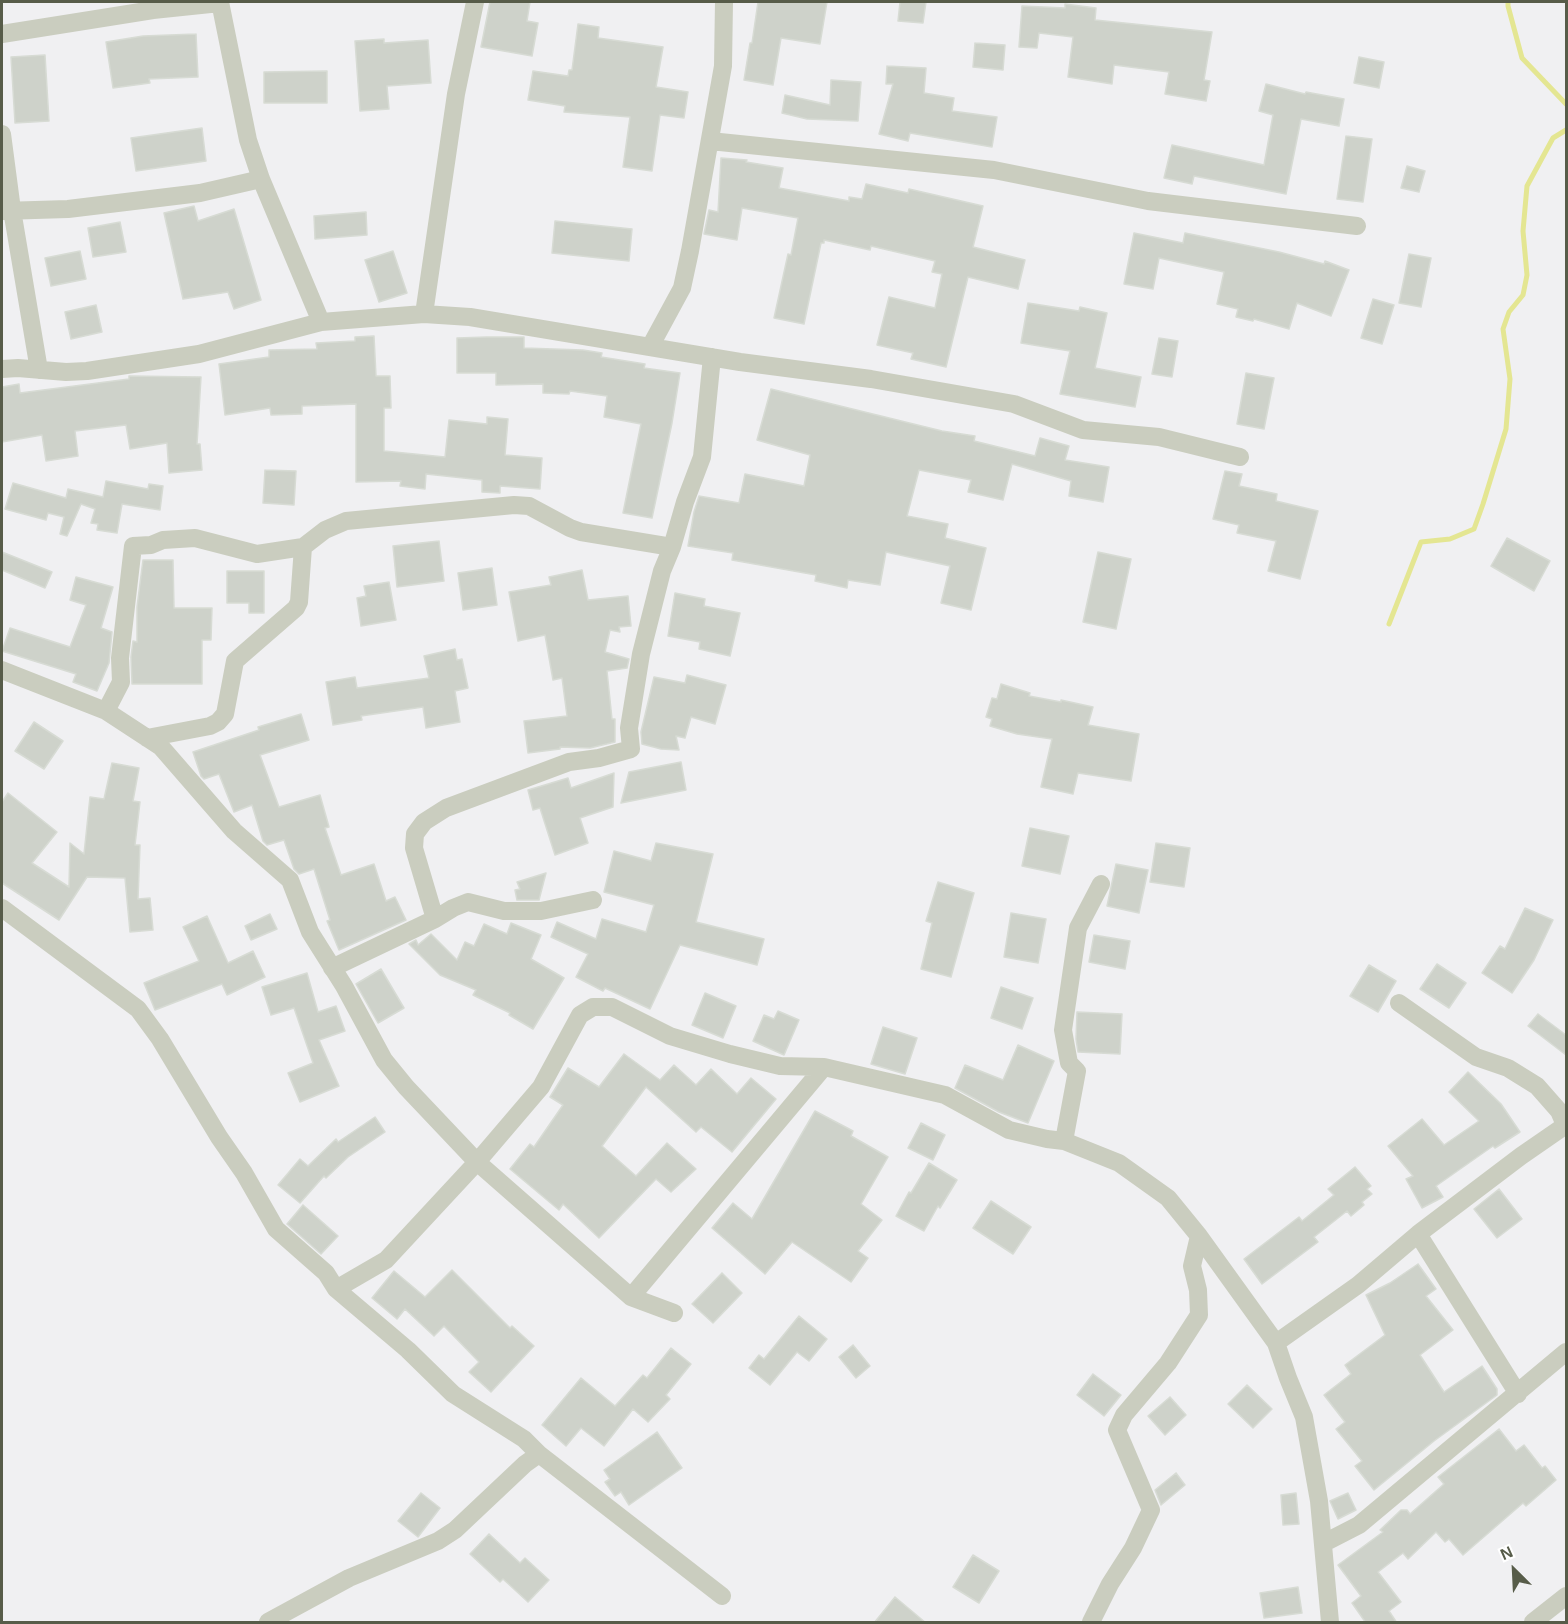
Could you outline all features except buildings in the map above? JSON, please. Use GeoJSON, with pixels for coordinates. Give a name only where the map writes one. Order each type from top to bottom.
{"type":"FeatureCollection","features":[{"type":"Feature","properties":{"kind":"street"},"geometry":{"type":"LineString","coordinates":[[2,34],[153,10],[220,2],[242,117],[261,179],[321,322]]}},
{"type":"Feature","properties":{"kind":"street"},"geometry":{"type":"LineString","coordinates":[[424,314],[456,94],[475,2]]}},
{"type":"Feature","properties":{"kind":"street"},"geometry":{"type":"LineString","coordinates":[[650,347],[682,288],[723,66],[724,2]]}},
{"type":"Feature","properties":{"kind":"street"},"geometry":{"type":"LineString","coordinates":[[2,134],[7,210],[39,370]]}},
{"type":"Feature","properties":{"kind":"street"},"geometry":{"type":"LineString","coordinates":[[710,141],[994,170],[1148,201],[1357,226]]}},
{"type":"Feature","properties":{"kind":"street"},"geometry":{"type":"LineString","coordinates":[[7,210],[57,210],[200,193],[261,179]]}},
{"type":"Feature","properties":{"kind":"street"},"geometry":{"type":"LineString","coordinates":[[2,369],[87,371],[199,354],[321,322],[424,314],[470,317],[712,357],[871,379],[1014,404],[1083,430],[1159,437],[1240,457]]}},
{"type":"Feature","properties":{"kind":"street"},"geometry":{"type":"LineString","coordinates":[[435,919],[414,848],[415,834],[424,822],[446,808],[569,762],[599,758],[630,749],[629,728],[640,654],[662,572],[702,457],[712,357]]}},
{"type":"Feature","properties":{"kind":"street"},"geometry":{"type":"LineString","coordinates":[[106,711],[121,682],[121,646],[133,546],[150,545],[163,540],[195,538],[257,554],[303,547],[325,530],[346,521],[514,505],[530,506],[581,532],[672,547]]}},
{"type":"Feature","properties":{"kind":"street"},"geometry":{"type":"LineString","coordinates":[[147,738],[210,726],[218,722],[225,714],[235,661],[296,608],[299,602],[303,547]]}},
{"type":"Feature","properties":{"kind":"street"},"geometry":{"type":"LineString","coordinates":[[2,670],[106,711],[161,747],[234,831],[290,880],[310,932],[344,986],[384,1060],[406,1087],[477,1162],[631,1297],[674,1313]]}},
{"type":"Feature","properties":{"kind":"street"},"geometry":{"type":"LineString","coordinates":[[1064,1142],[1077,1071],[1069,1064],[1063,1029],[1078,928],[1101,884]]}},
{"type":"Feature","properties":{"kind":"street"},"geometry":{"type":"LineString","coordinates":[[332,968],[468,902],[504,911],[541,910],[593,900]]}},
{"type":"Feature","properties":{"kind":"street"},"geometry":{"type":"LineString","coordinates":[[2,908],[138,1009],[160,1039],[219,1137],[244,1173],[276,1229],[326,1273],[336,1289],[408,1350],[453,1394],[524,1439],[538,1454],[722,1596]]}},
{"type":"Feature","properties":{"kind":"street"},"geometry":{"type":"LineString","coordinates":[[1276,1343],[1358,1285],[1418,1234],[1566,1125],[1559,1111],[1538,1086],[1508,1068],[1476,1057],[1399,1003]]}},
{"type":"Feature","properties":{"kind":"street"},"geometry":{"type":"LineString","coordinates":[[336,1289],[386,1260],[477,1162],[541,1087],[580,1016],[593,1007],[612,1007],[670,1036],[730,1054],[780,1066],[824,1067],[945,1095],[1009,1130],[1064,1142],[1119,1163],[1168,1198],[1199,1236],[1276,1343],[1304,1418],[1319,1501],[1330,1623]]}},
{"type":"Feature","properties":{"kind":"street"},"geometry":{"type":"LineString","coordinates":[[631,1297],[824,1067]]}},
{"type":"Feature","properties":{"kind":"street"},"geometry":{"type":"LineString","coordinates":[[1418,1234],[1518,1394]]}},
{"type":"Feature","properties":{"kind":"street"},"geometry":{"type":"LineString","coordinates":[[1092,1623],[1110,1584],[1133,1548],[1151,1510],[1117,1430],[1124,1414],[1168,1363],[1199,1315],[1192,1266],[1199,1236]]}},
{"type":"Feature","properties":{"kind":"street"},"geometry":{"type":"LineString","coordinates":[[1324,1543],[1359,1525],[1566,1352]]}},
{"type":"Feature","properties":{"kind":"street"},"geometry":{"type":"LineString","coordinates":[[268,1623],[276,1616],[349,1578],[438,1541],[455,1530],[538,1454]]}},
{"type":"Feature","properties":{"kind":"street"},"geometry":{"type":"LineString","coordinates":[[1533,1623],[1566,1596]]}},
{"type":"Feature","properties":{"kind":"waterway"},"geometry":{"type":"LineString","coordinates":[[1508,2],[1522,58],[1566,104]]}},
{"type":"Feature","properties":{"kind":"waterway"},"geometry":{"type":"LineString","coordinates":[[1389,624],[1421,542],[1450,539],[1474,529],[1483,504],[1506,429],[1510,379],[1503,329],[1509,312],[1523,295],[1527,275],[1523,231],[1527,186],[1553,138],[1566,130]]}}]}
